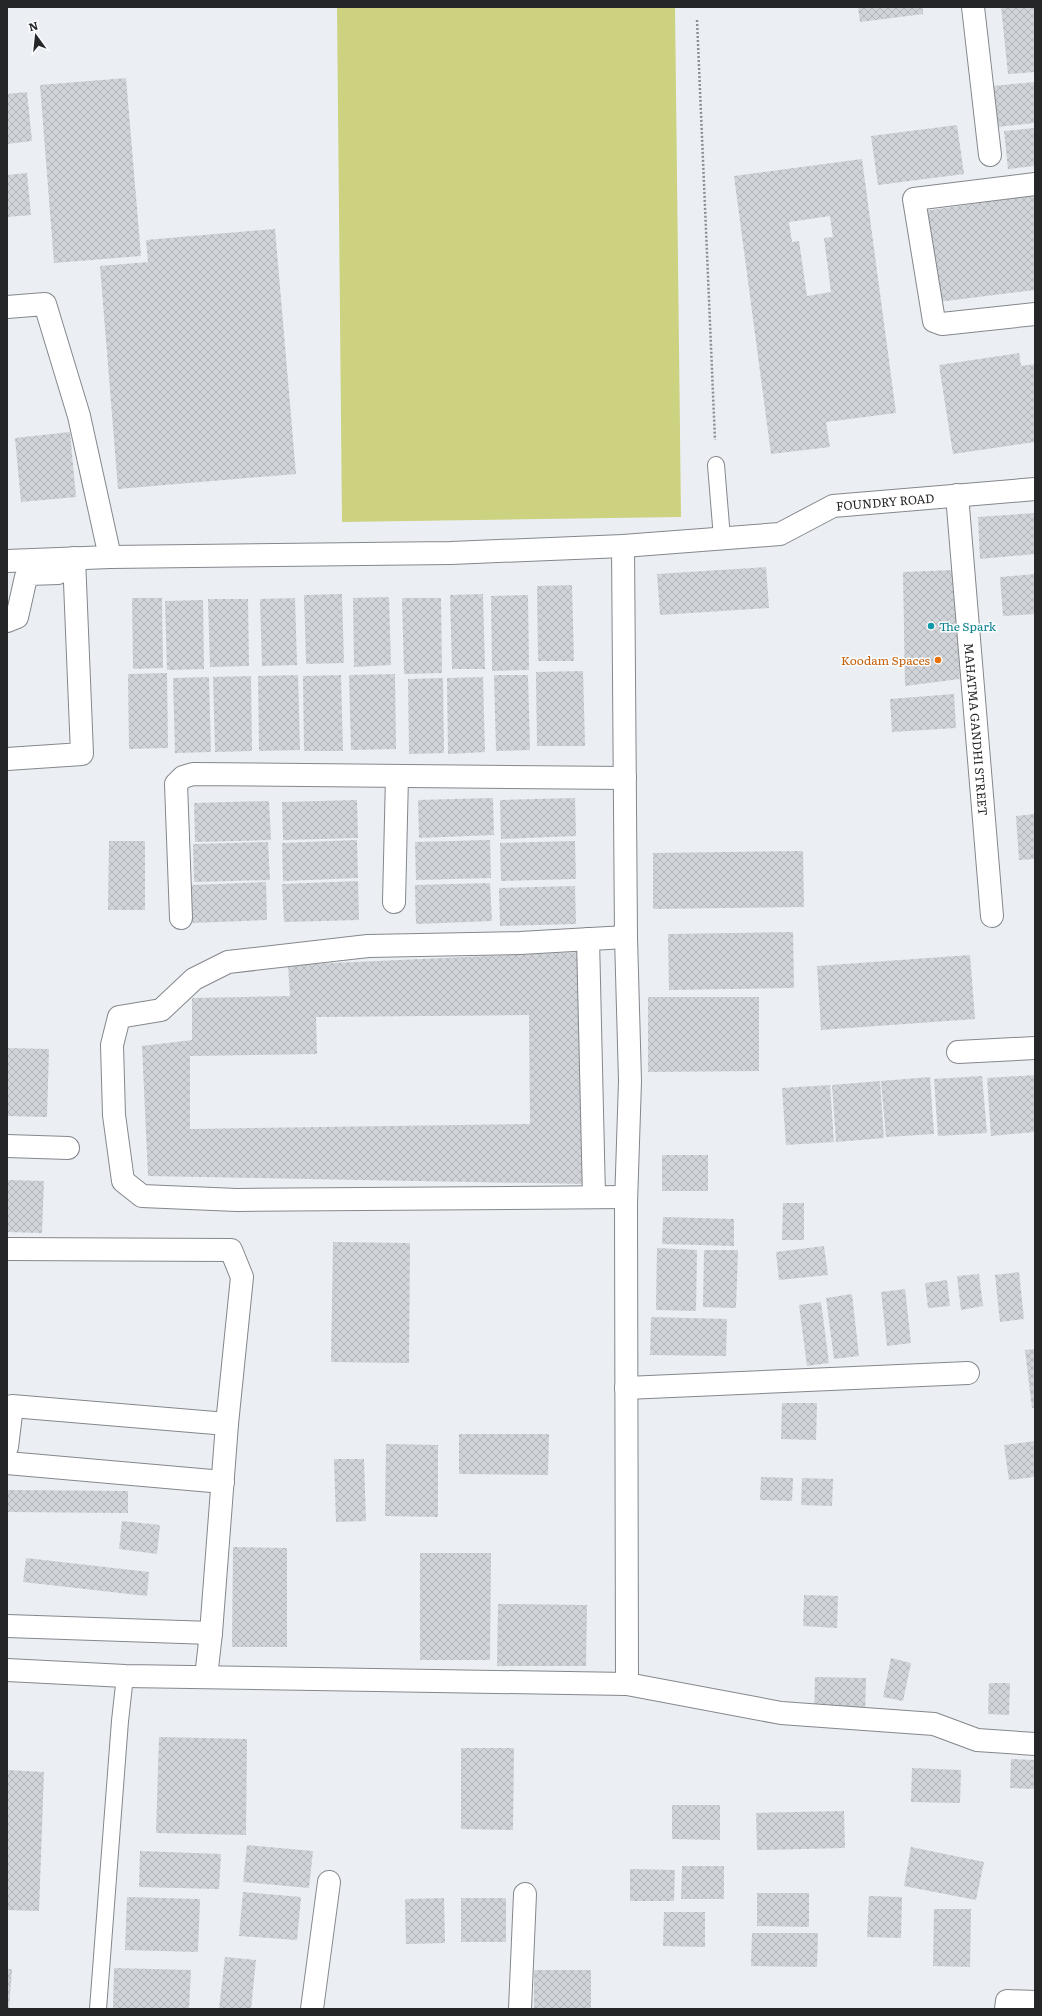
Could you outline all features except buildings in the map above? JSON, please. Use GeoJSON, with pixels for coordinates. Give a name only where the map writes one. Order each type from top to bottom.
{"type":"FeatureCollection","features":[{"type":"Feature","properties":{"kind":"street"},"geometry":{"type":"LineString","coordinates":[[973,7],[990,155]]}},
{"type":"Feature","properties":{"kind":"street"},"geometry":{"type":"LineString","coordinates":[[1035,184],[914,199],[934,321],[942,324],[1035,314]]}},
{"type":"Feature","properties":{"kind":"street"},"geometry":{"type":"LineString","coordinates":[[7,307],[45,304],[79,416],[110,557]]}},
{"type":"Feature","properties":{"kind":"street","name":"FOUNDRY ROAD"},"geometry":{"type":"LineString","coordinates":[[74,565],[110,557],[451,553],[623,546],[780,534],[833,506],[1035,489]]}},
{"type":"Feature","properties":{"kind":"street","name":"MAHATMA GANDHI STREET"},"geometry":{"type":"LineString","coordinates":[[957,495],[992,916]]}},
{"type":"Feature","properties":{"kind":"street"},"geometry":{"type":"LineString","coordinates":[[623,546],[626,937],[630,1081],[626,1197],[627,1684]]}},
{"type":"Feature","properties":{"kind":"street"},"geometry":{"type":"LineString","coordinates":[[7,561],[74,565]]}},
{"type":"Feature","properties":{"kind":"street"},"geometry":{"type":"LineString","coordinates":[[7,621],[17,618],[24,580],[29,574],[74,565]]}},
{"type":"Feature","properties":{"kind":"street"},"geometry":{"type":"LineString","coordinates":[[7,759],[82,754],[74,565]]}},
{"type":"Feature","properties":{"kind":"street"},"geometry":{"type":"LineString","coordinates":[[181,918],[176,784],[183,777],[193,774],[625,778]]}},
{"type":"Feature","properties":{"kind":"street"},"geometry":{"type":"LineString","coordinates":[[394,902],[397,776]]}},
{"type":"Feature","properties":{"kind":"street"},"geometry":{"type":"LineString","coordinates":[[626,937],[368,946],[228,962],[194,979],[161,1010],[119,1017],[112,1045],[114,1115],[123,1181],[142,1196],[237,1200],[626,1197]]}},
{"type":"Feature","properties":{"kind":"street"},"geometry":{"type":"LineString","coordinates":[[588,939],[594,1197]]}},
{"type":"Feature","properties":{"kind":"street"},"geometry":{"type":"LineString","coordinates":[[958,1052],[1035,1048]]}},
{"type":"Feature","properties":{"kind":"street"},"geometry":{"type":"LineString","coordinates":[[7,1146],[68,1148]]}},
{"type":"Feature","properties":{"kind":"street"},"geometry":{"type":"LineString","coordinates":[[7,1249],[231,1250],[242,1278],[227,1424],[211,1633],[206,1677]]}},
{"type":"Feature","properties":{"kind":"street"},"geometry":{"type":"LineString","coordinates":[[626,1388],[968,1373]]}},
{"type":"Feature","properties":{"kind":"street"},"geometry":{"type":"LineString","coordinates":[[7,1447],[12,1406],[227,1424]]}},
{"type":"Feature","properties":{"kind":"street"},"geometry":{"type":"LineString","coordinates":[[7,1463],[223,1482]]}},
{"type":"Feature","properties":{"kind":"street"},"geometry":{"type":"LineString","coordinates":[[7,1626],[211,1633]]}},
{"type":"Feature","properties":{"kind":"street"},"geometry":{"type":"LineString","coordinates":[[7,1670],[125,1676],[627,1684],[781,1713],[934,1724],[978,1740],[1035,1744]]}},
{"type":"Feature","properties":{"kind":"street"},"geometry":{"type":"LineString","coordinates":[[312,2009],[329,1882]]}},
{"type":"Feature","properties":{"kind":"street"},"geometry":{"type":"LineString","coordinates":[[520,2009],[525,1894]]}},
{"type":"Feature","properties":{"kind":"street"},"geometry":{"type":"LineString","coordinates":[[1006,2009],[1006,2001],[1035,2002]]}},
{"type":"Feature","properties":{"kind":"lane"},"geometry":{"type":"LineString","coordinates":[[716,465],[722,538]]}},
{"type":"Feature","properties":{"kind":"lane"},"geometry":{"type":"LineString","coordinates":[[98,2009],[120,1721],[125,1676]]}},
{"type":"Feature","properties":{"kind":"path"},"geometry":{"type":"LineString","coordinates":[[698,20],[716,465]]}},
{"type":"Feature","properties":{"kind":"green space"},"geometry":{"type":"Polygon","coordinates":[[[337,7],[675,7],[681,517],[342,522],[337,7]]]}},
{"type":"Feature","properties":{"kind":"place","name":"The Spark"},"geometry":{"type":"Point","coordinates":[931,626]}},
{"type":"Feature","properties":{"kind":"place","name":"Koodam Spaces"},"geometry":{"type":"Point","coordinates":[938,660]}}]}
